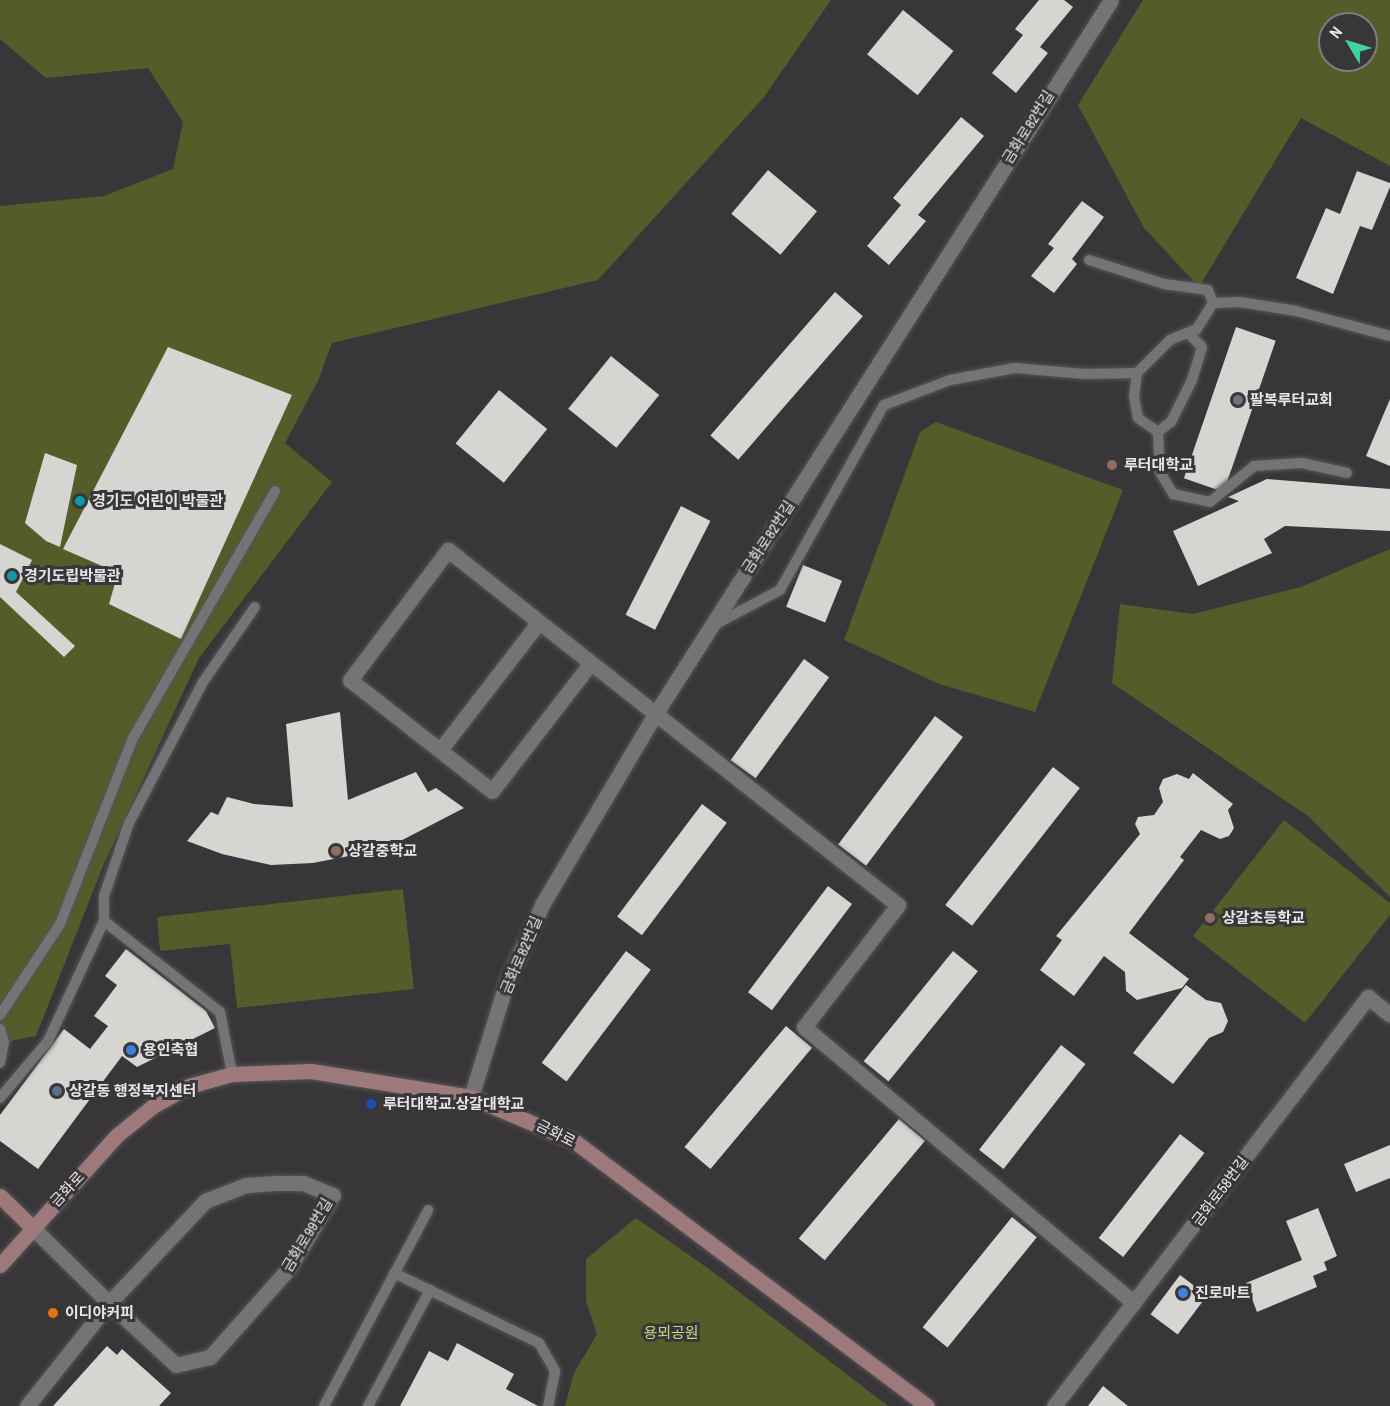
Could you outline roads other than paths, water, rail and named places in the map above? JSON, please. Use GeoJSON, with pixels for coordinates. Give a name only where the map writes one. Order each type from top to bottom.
{"type":"FeatureCollection","features":[{"type":"Feature","properties":{"kind":"street","name":"금화로82번길"},"geometry":{"type":"LineString","coordinates":[[471,1097],[507,981],[543,903],[654,716],[1111,0]]}},
{"type":"Feature","properties":{"kind":"street"},"geometry":{"type":"LineString","coordinates":[[590,664],[492,791],[350,680],[448,550],[538,623],[590,664],[654,716],[898,905],[804,1027],[1134,1303]]}},
{"type":"Feature","properties":{"kind":"street"},"geometry":{"type":"LineString","coordinates":[[440,750],[538,623]]}},
{"type":"Feature","properties":{"kind":"street","name":"금화로58번길"},"geometry":{"type":"LineString","coordinates":[[1054,1406],[1368,997],[1390,1014]]}},
{"type":"Feature","properties":{"kind":"street","name":"금화로"},"geometry":{"type":"LineString","coordinates":[[0,1265],[116,1136],[153,1106],[189,1086],[232,1074],[311,1071],[471,1097],[574,1141],[927,1406]]}},
{"type":"Feature","properties":{"kind":"street","name":"금화로99번길"},"geometry":{"type":"LineString","coordinates":[[32,1227],[109,1303],[176,1365],[210,1357],[289,1268],[333,1195],[303,1183],[278,1183],[246,1185],[205,1201],[109,1303]]}},
{"type":"Feature","properties":{"kind":"street"},"geometry":{"type":"LineString","coordinates":[[0,1196],[32,1227]]}},
{"type":"Feature","properties":{"kind":"street"},"geometry":{"type":"LineString","coordinates":[[27,1406],[109,1303]]}},
{"type":"Feature","properties":{"kind":"lane"},"geometry":{"type":"LineString","coordinates":[[1089,260],[1164,284],[1208,290],[1213,303]]}},
{"type":"Feature","properties":{"kind":"lane"},"geometry":{"type":"LineString","coordinates":[[1213,303],[1240,302],[1296,311],[1390,336]]}},
{"type":"Feature","properties":{"kind":"lane"},"geometry":{"type":"LineString","coordinates":[[1158,432],[1138,417],[1134,396],[1137,374],[1170,340],[1197,329],[1213,303]]}},
{"type":"Feature","properties":{"kind":"lane"},"geometry":{"type":"LineString","coordinates":[[1158,432],[1171,422],[1192,380],[1202,347],[1189,334]]}},
{"type":"Feature","properties":{"kind":"lane"},"geometry":{"type":"LineString","coordinates":[[712,626],[780,590],[884,405],[950,380],[1015,368],[1085,374],[1137,374]]}},
{"type":"Feature","properties":{"kind":"lane"},"geometry":{"type":"LineString","coordinates":[[1158,432],[1160,472],[1173,494],[1210,502],[1254,466],[1302,463],[1347,473]]}},
{"type":"Feature","properties":{"kind":"lane"},"geometry":{"type":"LineString","coordinates":[[0,1015],[60,924],[132,740],[275,491]]}},
{"type":"Feature","properties":{"kind":"lane"},"geometry":{"type":"LineString","coordinates":[[0,1098],[48,1041],[104,921],[104,896],[129,823],[203,682],[255,607]]}},
{"type":"Feature","properties":{"kind":"lane"},"geometry":{"type":"LineString","coordinates":[[104,921],[220,1012],[232,1074]]}},
{"type":"Feature","properties":{"kind":"lane"},"geometry":{"type":"LineString","coordinates":[[0,1029],[4,1042],[0,1063]]}},
{"type":"Feature","properties":{"kind":"lane"},"geometry":{"type":"LineString","coordinates":[[324,1406],[428,1210]]}},
{"type":"Feature","properties":{"kind":"lane"},"geometry":{"type":"LineString","coordinates":[[394,1273],[546,1350],[555,1371],[548,1406]]}},
{"type":"Feature","properties":{"kind":"lane"},"geometry":{"type":"LineString","coordinates":[[368,1406],[430,1290]]}},
{"type":"Feature","properties":{"kind":"place","name":"팔복루터교회"},"geometry":{"type":"Point","coordinates":[1238,400]}},
{"type":"Feature","properties":{"kind":"place","name":"루터대학교"},"geometry":{"type":"Point","coordinates":[1112,465]}},
{"type":"Feature","properties":{"kind":"place","name":"경기도 어린이 박물관"},"geometry":{"type":"Point","coordinates":[80,501]}},
{"type":"Feature","properties":{"kind":"place","name":"경기도립박물관"},"geometry":{"type":"Point","coordinates":[12,576]}},
{"type":"Feature","properties":{"kind":"place","name":"상갈중학교"},"geometry":{"type":"Point","coordinates":[336,851]}},
{"type":"Feature","properties":{"kind":"place","name":"상갈초등학교"},"geometry":{"type":"Point","coordinates":[1210,918]}},
{"type":"Feature","properties":{"kind":"place","name":"용인축협"},"geometry":{"type":"Point","coordinates":[131,1050]}},
{"type":"Feature","properties":{"kind":"place","name":"상갈동 행정복지센터"},"geometry":{"type":"Point","coordinates":[57,1091]}},
{"type":"Feature","properties":{"kind":"place","name":"루터대학교.상갈대학교"},"geometry":{"type":"Point","coordinates":[371,1104]}},
{"type":"Feature","properties":{"kind":"place","name":"진로마트"},"geometry":{"type":"Point","coordinates":[1183,1293]}},
{"type":"Feature","properties":{"kind":"place","name":"이디야커피"},"geometry":{"type":"Point","coordinates":[53,1313]}},
{"type":"Feature","properties":{"kind":"park label","name":"용뫼공원"},"geometry":{"type":"Point","coordinates":[671,1333]}}]}
